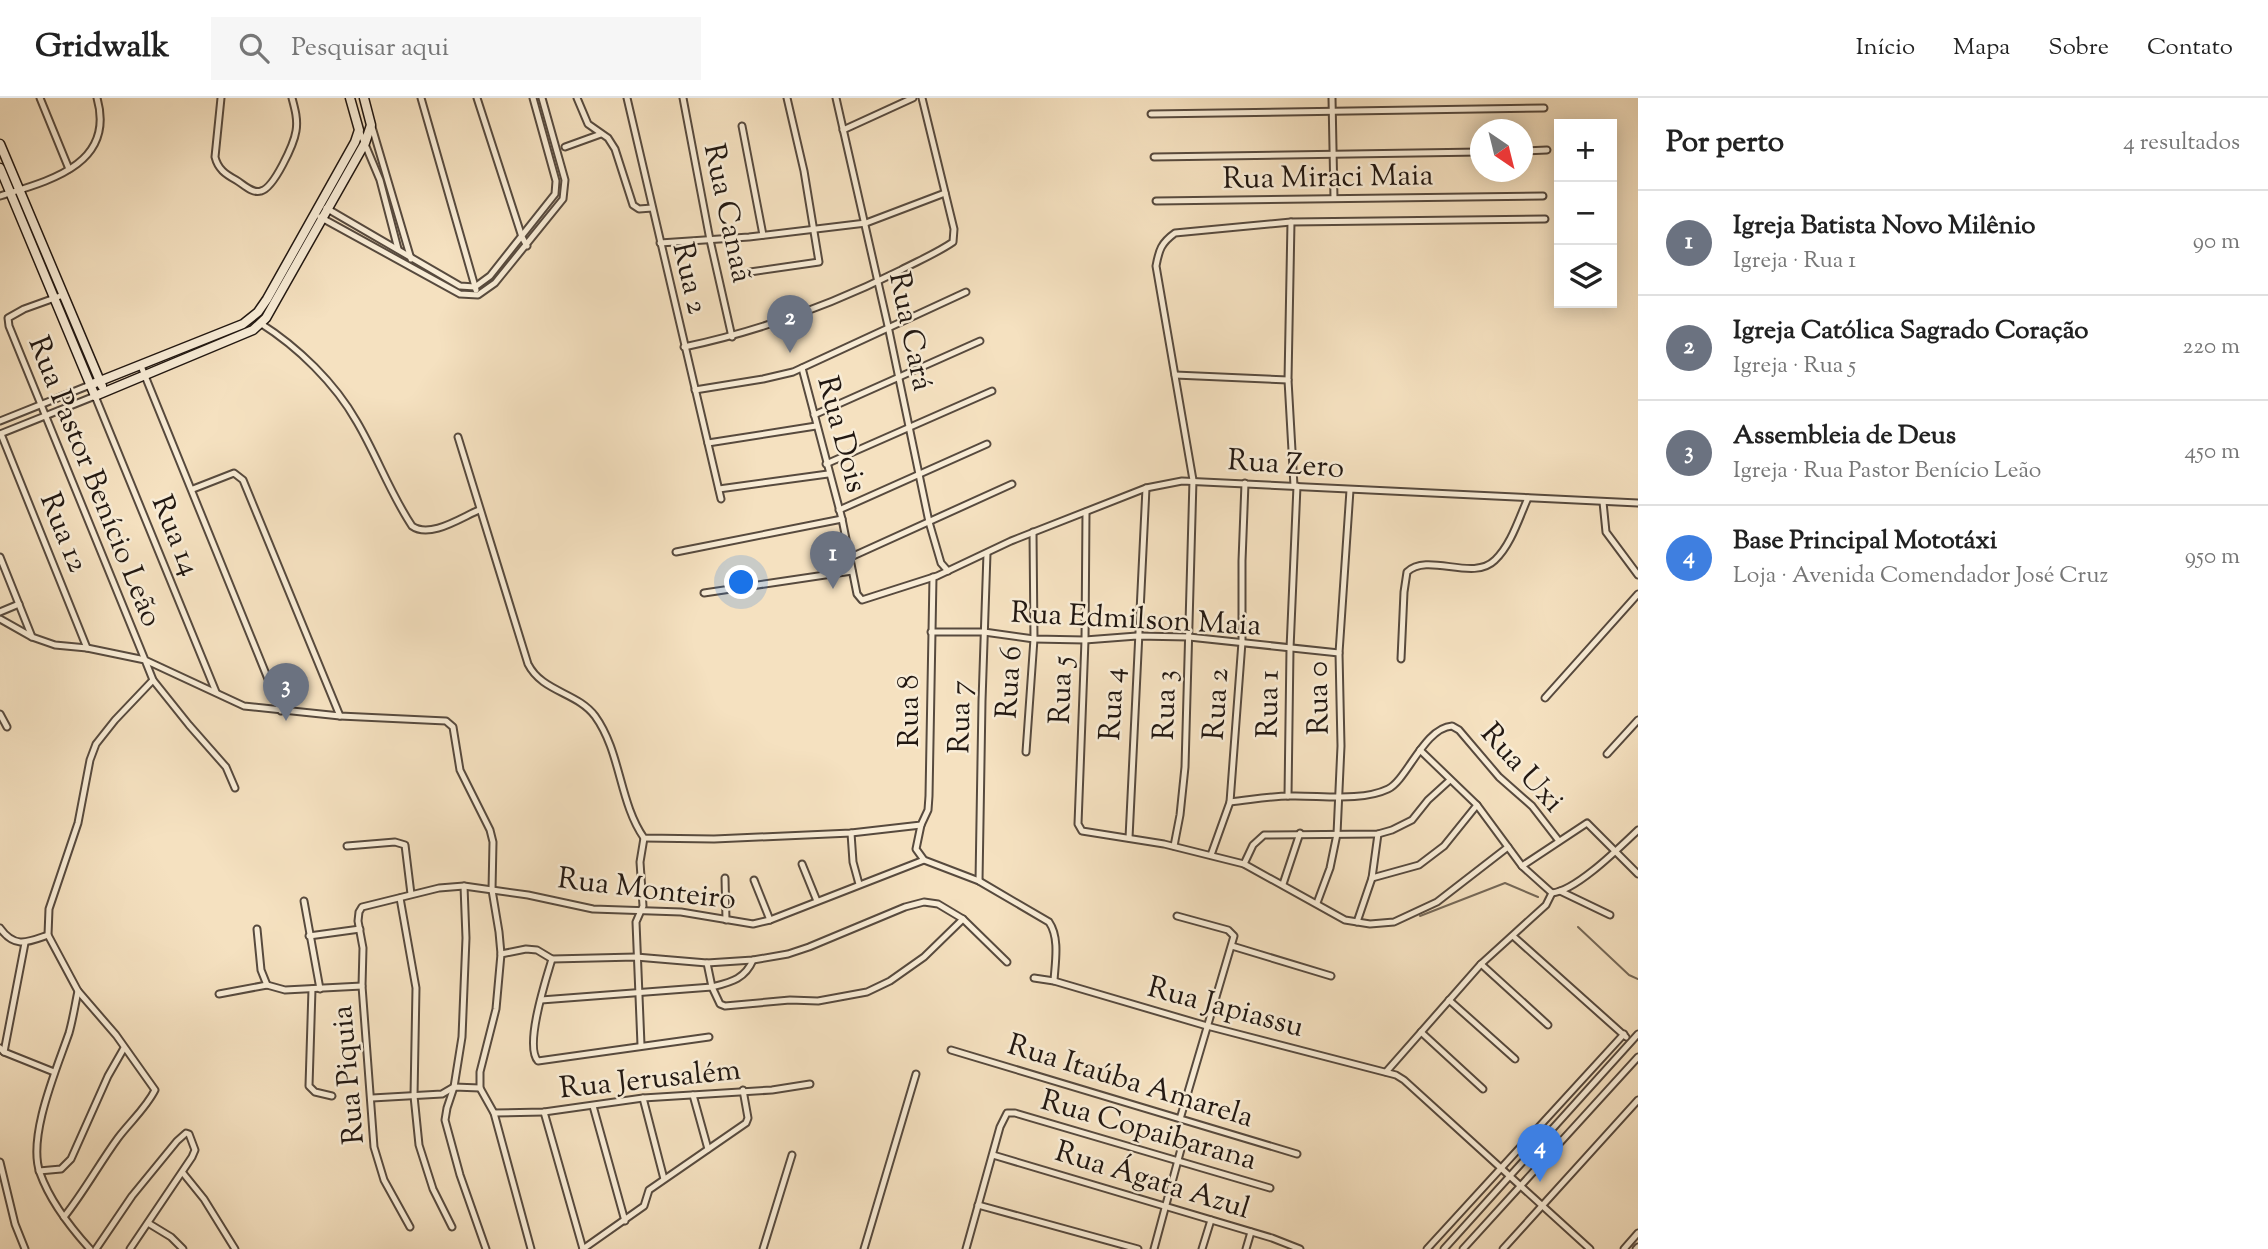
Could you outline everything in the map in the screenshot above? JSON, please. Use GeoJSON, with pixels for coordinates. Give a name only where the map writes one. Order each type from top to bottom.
{"type":"FeatureCollection","features":[{"type":"Feature","properties":{"kind":"street"},"geometry":{"type":"LineString","coordinates":[[40,98],[69,169]]}},
{"type":"Feature","properties":{"kind":"street"},"geometry":{"type":"LineString","coordinates":[[0,195],[48,181],[84,158],[95,144],[100,129],[97,98]]}},
{"type":"Feature","properties":{"kind":"street"},"geometry":{"type":"LineString","coordinates":[[221,98],[215,157],[217,166],[254,192],[269,187],[292,146],[297,130],[297,116],[292,98]]}},
{"type":"Feature","properties":{"kind":"street"},"geometry":{"type":"LineString","coordinates":[[350,98],[359,130],[380,180],[403,262]]}},
{"type":"Feature","properties":{"kind":"street"},"geometry":{"type":"LineString","coordinates":[[364,98],[414,268]]}},
{"type":"Feature","properties":{"kind":"street"},"geometry":{"type":"LineString","coordinates":[[421,98],[478,295]]}},
{"type":"Feature","properties":{"kind":"street"},"geometry":{"type":"LineString","coordinates":[[477,98],[527,246]]}},
{"type":"Feature","properties":{"kind":"street"},"geometry":{"type":"LineString","coordinates":[[320,205],[460,286],[475,287],[491,276],[550,202],[557,188],[533,98]]}},
{"type":"Feature","properties":{"kind":"street"},"geometry":{"type":"LineString","coordinates":[[314,214],[460,294],[478,295],[495,283],[527,246],[557,208],[565,191],[565,180],[542,98]]}},
{"type":"Feature","properties":{"kind":"street","name":"Rua 2"},"geometry":{"type":"LineString","coordinates":[[577,98],[588,124],[612,142],[633,205],[639,209],[652,208],[721,499]]}},
{"type":"Feature","properties":{"kind":"street"},"geometry":{"type":"LineString","coordinates":[[627,98],[652,208]]}},
{"type":"Feature","properties":{"kind":"street","name":"Rua Canaã"},"geometry":{"type":"LineString","coordinates":[[683,98],[732,337]]}},
{"type":"Feature","properties":{"kind":"street"},"geometry":{"type":"LineString","coordinates":[[750,272],[819,262],[804,171],[788,98]]}},
{"type":"Feature","properties":{"kind":"street","name":"Rua Cará"},"geometry":{"type":"LineString","coordinates":[[836,98],[866,223],[929,522],[941,563],[948,571]]}},
{"type":"Feature","properties":{"kind":"street"},"geometry":{"type":"LineString","coordinates":[[843,130],[913,98]]}},
{"type":"Feature","properties":{"kind":"street"},"geometry":{"type":"LineString","coordinates":[[684,347],[767,327],[878,281],[953,242],[955,238],[922,98]]}},
{"type":"Feature","properties":{"kind":"street"},"geometry":{"type":"LineString","coordinates":[[1332,98],[1331,156],[1334,198]]}},
{"type":"Feature","properties":{"kind":"street"},"geometry":{"type":"LineString","coordinates":[[1151,114],[1544,108]]}},
{"type":"Feature","properties":{"kind":"street"},"geometry":{"type":"LineString","coordinates":[[1,434],[145,377],[238,337],[261,324],[323,219],[365,143],[371,125]]}},
{"type":"Feature","properties":{"kind":"street"},"geometry":{"type":"LineString","coordinates":[[742,126],[763,235]]}},
{"type":"Feature","properties":{"kind":"street"},"geometry":{"type":"LineString","coordinates":[[0,421],[232,329],[251,318],[267,299],[355,142],[359,130]]}},
{"type":"Feature","properties":{"kind":"street"},"geometry":{"type":"LineString","coordinates":[[565,147],[601,134]]}},
{"type":"Feature","properties":{"kind":"street"},"geometry":{"type":"LineString","coordinates":[[0,144],[14,191],[59,297],[104,392]]}},
{"type":"Feature","properties":{"kind":"street"},"geometry":{"type":"LineString","coordinates":[[1533,151],[1547,150]]}},
{"type":"Feature","properties":{"kind":"street"},"geometry":{"type":"LineString","coordinates":[[1154,158],[1470,152]]}},
{"type":"Feature","properties":{"kind":"street"},"geometry":{"type":"LineString","coordinates":[[0,168],[14,191]]}},
{"type":"Feature","properties":{"kind":"street"},"geometry":{"type":"LineString","coordinates":[[660,243],[866,223],[945,193]]}},
{"type":"Feature","properties":{"kind":"street","name":"Rua Miraci Maia"},"geometry":{"type":"LineString","coordinates":[[1156,201],[1543,196]]}},
{"type":"Feature","properties":{"kind":"street","name":"Rua 3"},"geometry":{"type":"LineString","coordinates":[[1174,846],[1185,767],[1193,480],[1156,265],[1159,248],[1175,233],[1291,222],[1545,219]]}},
{"type":"Feature","properties":{"kind":"street","name":"Rua 1"},"geometry":{"type":"LineString","coordinates":[[1288,796],[1296,486],[1287,380],[1291,222]]}},
{"type":"Feature","properties":{"kind":"street"},"geometry":{"type":"LineString","coordinates":[[695,390],[772,377],[802,368],[966,292]]}},
{"type":"Feature","properties":{"kind":"street"},"geometry":{"type":"LineString","coordinates":[[59,297],[95,396]]}},
{"type":"Feature","properties":{"kind":"street","name":"Rua Pastor Benício Leão"},"geometry":{"type":"LineString","coordinates":[[0,321],[23,309],[59,297]]}},
{"type":"Feature","properties":{"kind":"street","name":"Rua Pastor Benício Leão"},"geometry":{"type":"LineString","coordinates":[[8,318],[13,338],[145,660]]}},
{"type":"Feature","properties":{"kind":"street"},"geometry":{"type":"LineString","coordinates":[[251,318],[296,350],[331,386],[356,420],[412,526],[417,530],[434,529],[479,510]]}},
{"type":"Feature","properties":{"kind":"street"},"geometry":{"type":"LineString","coordinates":[[814,415],[980,341]]}},
{"type":"Feature","properties":{"kind":"street"},"geometry":{"type":"LineString","coordinates":[[141,366],[281,711]]}},
{"type":"Feature","properties":{"kind":"street","name":"Rua Dois"},"geometry":{"type":"LineString","coordinates":[[802,368],[842,520],[858,594]]}},
{"type":"Feature","properties":{"kind":"street"},"geometry":{"type":"LineString","coordinates":[[1175,375],[1287,380]]}},
{"type":"Feature","properties":{"kind":"street"},"geometry":{"type":"LineString","coordinates":[[826,464],[992,391]]}},
{"type":"Feature","properties":{"kind":"street","name":"Rua 14"},"geometry":{"type":"LineString","coordinates":[[95,396],[216,692]]}},
{"type":"Feature","properties":{"kind":"street"},"geometry":{"type":"LineString","coordinates":[[708,443],[816,426]]}},
{"type":"Feature","properties":{"kind":"street","name":"Rua 12"},"geometry":{"type":"LineString","coordinates":[[1,434],[87,648]]}},
{"type":"Feature","properties":{"kind":"street"},"geometry":{"type":"LineString","coordinates":[[458,438],[523,653],[538,680],[585,706],[595,716],[634,819],[644,838],[640,862],[643,899],[636,922],[641,1045]]}},
{"type":"Feature","properties":{"kind":"street"},"geometry":{"type":"LineString","coordinates":[[839,510],[987,444]]}},
{"type":"Feature","properties":{"kind":"street"},"geometry":{"type":"LineString","coordinates":[[193,489],[234,473],[243,480],[340,716]]}},
{"type":"Feature","properties":{"kind":"street"},"geometry":{"type":"LineString","coordinates":[[719,489],[828,474]]}},
{"type":"Feature","properties":{"kind":"street","name":"Rua Zero"},"geometry":{"type":"LineString","coordinates":[[858,594],[860,599],[864,600],[935,577],[1033,532],[1146,488],[1193,480],[1638,503]]}},
{"type":"Feature","properties":{"kind":"street","name":"Rua 2"},"geometry":{"type":"LineString","coordinates":[[1230,802],[1242,642],[1245,483]]}},
{"type":"Feature","properties":{"kind":"street"},"geometry":{"type":"LineString","coordinates":[[851,557],[1012,484]]}},
{"type":"Feature","properties":{"kind":"street","name":"Rua 4"},"geometry":{"type":"LineString","coordinates":[[1129,838],[1146,488]]}},
{"type":"Feature","properties":{"kind":"street","name":"Rua 0"},"geometry":{"type":"LineString","coordinates":[[1317,903],[1330,868],[1337,834],[1341,746],[1339,653],[1350,490]]}},
{"type":"Feature","properties":{"kind":"street"},"geometry":{"type":"LineString","coordinates":[[1401,659],[1407,572],[1420,566],[1488,566],[1503,551],[1528,498]]}},
{"type":"Feature","properties":{"kind":"street"},"geometry":{"type":"LineString","coordinates":[[1603,502],[1606,532],[1638,575]]}},
{"type":"Feature","properties":{"kind":"street","name":"Rua 5"},"geometry":{"type":"LineString","coordinates":[[1086,512],[1085,639],[1078,824],[1082,831],[1129,838]]}},
{"type":"Feature","properties":{"kind":"street"},"geometry":{"type":"LineString","coordinates":[[676,552],[842,520]]}},
{"type":"Feature","properties":{"kind":"street","name":"Rua 6"},"geometry":{"type":"LineString","coordinates":[[1026,752],[1034,639],[1033,532]]}},
{"type":"Feature","properties":{"kind":"street","name":"Rua 7"},"geometry":{"type":"LineString","coordinates":[[979,881],[987,553]]}},
{"type":"Feature","properties":{"kind":"street"},"geometry":{"type":"LineString","coordinates":[[0,556],[32,637]]}},
{"type":"Feature","properties":{"kind":"street","name":"Rua 8"},"geometry":{"type":"LineString","coordinates":[[921,825],[928,810],[931,632],[935,577],[941,563]]}},
{"type":"Feature","properties":{"kind":"street"},"geometry":{"type":"LineString","coordinates":[[704,593],[852,571]]}},
{"type":"Feature","properties":{"kind":"street"},"geometry":{"type":"LineString","coordinates":[[1545,698],[1638,594]]}},
{"type":"Feature","properties":{"kind":"street"},"geometry":{"type":"LineString","coordinates":[[0,612],[19,604]]}},
{"type":"Feature","properties":{"kind":"street","name":"Rua Pastor Benício Leão"},"geometry":{"type":"LineString","coordinates":[[0,619],[32,637],[55,645],[87,648],[145,660],[244,706],[340,716],[446,721],[453,727],[460,770],[490,830],[493,842],[492,890]]}},
{"type":"Feature","properties":{"kind":"street","name":"Rua Edmilson Maia"},"geometry":{"type":"LineString","coordinates":[[931,632],[984,632],[1034,639],[1189,637],[1339,653]]}},
{"type":"Feature","properties":{"kind":"street"},"geometry":{"type":"LineString","coordinates":[[145,660],[153,680],[188,725],[226,767],[235,788]]}},
{"type":"Feature","properties":{"kind":"street"},"geometry":{"type":"LineString","coordinates":[[64,1217],[155,1090],[116,1035],[79,991],[48,935],[49,909],[78,822],[90,760],[96,744],[153,680]]}},
{"type":"Feature","properties":{"kind":"street"},"geometry":{"type":"LineString","coordinates":[[0,713],[7,727]]}},
{"type":"Feature","properties":{"kind":"street"},"geometry":{"type":"LineString","coordinates":[[1607,754],[1638,720]]}},
{"type":"Feature","properties":{"kind":"street","name":"Rua Uxi"},"geometry":{"type":"LineString","coordinates":[[1420,750],[1447,726],[1459,730],[1499,777],[1532,806],[1559,841]]}},
{"type":"Feature","properties":{"kind":"street"},"geometry":{"type":"LineString","coordinates":[[1211,855],[1230,802],[1288,796],[1339,797],[1390,789],[1420,750],[1477,805],[1522,866],[1552,893]]}},
{"type":"Feature","properties":{"kind":"street"},"geometry":{"type":"LineString","coordinates":[[1244,864],[1253,845],[1264,835],[1378,834],[1412,820],[1450,780]]}},
{"type":"Feature","properties":{"kind":"street"},"geometry":{"type":"LineString","coordinates":[[1372,878],[1419,865],[1444,846],[1477,805]]}},
{"type":"Feature","properties":{"kind":"street"},"geometry":{"type":"LineString","coordinates":[[1522,866],[1587,822],[1638,874]]}},
{"type":"Feature","properties":{"kind":"street"},"geometry":{"type":"LineString","coordinates":[[644,838],[714,839],[851,833],[921,825],[916,849],[924,860],[979,881],[1049,922],[1053,927],[1056,943],[1055,981]]}},
{"type":"Feature","properties":{"kind":"street"},"geometry":{"type":"LineString","coordinates":[[1386,1072],[1481,964],[1546,905],[1552,893],[1560,891],[1615,852],[1638,830]]}},
{"type":"Feature","properties":{"kind":"street"},"geometry":{"type":"LineString","coordinates":[[851,833],[853,862],[859,884]]}},
{"type":"Feature","properties":{"kind":"street"},"geometry":{"type":"LineString","coordinates":[[1283,884],[1300,833]]}},
{"type":"Feature","properties":{"kind":"street"},"geometry":{"type":"LineString","coordinates":[[1357,922],[1372,878],[1378,834]]}},
{"type":"Feature","properties":{"kind":"street"},"geometry":{"type":"LineString","coordinates":[[1129,838],[1174,846],[1244,864],[1345,920],[1370,924],[1394,922],[1437,902],[1508,847]]}},
{"type":"Feature","properties":{"kind":"street"},"geometry":{"type":"LineString","coordinates":[[347,846],[395,842],[405,845],[411,894]]}},
{"type":"Feature","properties":{"kind":"street","name":"Rua Monteiro"},"geometry":{"type":"LineString","coordinates":[[359,912],[366,906],[411,894],[464,886],[593,909],[681,912],[753,924],[770,920],[924,860]]}},
{"type":"Feature","properties":{"kind":"street"},"geometry":{"type":"LineString","coordinates":[[802,864],[817,901]]}},
{"type":"Feature","properties":{"kind":"street"},"geometry":{"type":"LineString","coordinates":[[725,878],[726,920]]}},
{"type":"Feature","properties":{"kind":"street"},"geometry":{"type":"LineString","coordinates":[[754,880],[770,920]]}},
{"type":"Feature","properties":{"kind":"street"},"geometry":{"type":"LineString","coordinates":[[464,886],[465,971],[462,1037],[454,1087],[445,1120],[486,1249]]}},
{"type":"Feature","properties":{"kind":"street"},"geometry":{"type":"LineString","coordinates":[[492,890],[501,954],[496,1009],[480,1072],[480,1088],[494,1113],[531,1249]]}},
{"type":"Feature","properties":{"kind":"street"},"geometry":{"type":"LineString","coordinates":[[1560,891],[1610,915]]}},
{"type":"Feature","properties":{"kind":"street"},"geometry":{"type":"LineString","coordinates":[[400,898],[416,988],[414,1096],[419,1145],[433,1189],[452,1227]]}},
{"type":"Feature","properties":{"kind":"street"},"geometry":{"type":"LineString","coordinates":[[304,901],[320,989]]}},
{"type":"Feature","properties":{"kind":"street"},"geometry":{"type":"LineString","coordinates":[[501,954],[526,949],[537,950],[552,959],[636,957],[707,963],[753,960],[809,947],[924,902],[938,904],[963,919],[1007,962]]}},
{"type":"Feature","properties":{"kind":"street","name":"Rua Piquia"},"geometry":{"type":"LineString","coordinates":[[359,912],[374,1147],[384,1180],[410,1227]]}},
{"type":"Feature","properties":{"kind":"street"},"geometry":{"type":"LineString","coordinates":[[1177,916],[1228,930],[1234,936],[1180,1119]]}},
{"type":"Feature","properties":{"kind":"street"},"geometry":{"type":"LineString","coordinates":[[707,963],[712,987],[720,1004],[725,1006],[790,1000],[818,1001],[867,992],[890,981],[924,957],[963,919]]}},
{"type":"Feature","properties":{"kind":"street"},"geometry":{"type":"LineString","coordinates":[[0,929],[8,938],[25,943],[48,935]]}},
{"type":"Feature","properties":{"kind":"street"},"geometry":{"type":"LineString","coordinates":[[257,929],[261,970],[267,985]]}},
{"type":"Feature","properties":{"kind":"street"},"geometry":{"type":"LineString","coordinates":[[309,936],[360,929]]}},
{"type":"Feature","properties":{"kind":"street"},"geometry":{"type":"LineString","coordinates":[[1513,936],[1631,1041]]}},
{"type":"Feature","properties":{"kind":"street"},"geometry":{"type":"LineString","coordinates":[[25,943],[2,1050],[54,1072]]}},
{"type":"Feature","properties":{"kind":"street"},"geometry":{"type":"LineString","coordinates":[[1232,946],[1331,976]]}},
{"type":"Feature","properties":{"kind":"street"},"geometry":{"type":"LineString","coordinates":[[552,959],[541,1000],[533,1053],[538,1061],[709,1037]]}},
{"type":"Feature","properties":{"kind":"street"},"geometry":{"type":"LineString","coordinates":[[541,1000],[712,987],[748,972],[753,960]]}},
{"type":"Feature","properties":{"kind":"street"},"geometry":{"type":"LineString","coordinates":[[1481,964],[1548,1025]]}},
{"type":"Feature","properties":{"kind":"street","name":"Rua Japiassu"},"geometry":{"type":"LineString","coordinates":[[1034,978],[1055,981],[1207,1026],[1386,1072],[1404,1080],[1590,1249]]}},
{"type":"Feature","properties":{"kind":"street"},"geometry":{"type":"LineString","coordinates":[[219,994],[267,985],[278,990],[362,986]]}},
{"type":"Feature","properties":{"kind":"street"},"geometry":{"type":"LineString","coordinates":[[312,989],[309,1086],[315,1092],[332,1096]]}},
{"type":"Feature","properties":{"kind":"street"},"geometry":{"type":"LineString","coordinates":[[79,991],[70,1030],[54,1072],[39,1129],[39,1171],[64,1217],[90,1249]]}},
{"type":"Feature","properties":{"kind":"street"},"geometry":{"type":"LineString","coordinates":[[1449,1000],[1515,1059]]}},
{"type":"Feature","properties":{"kind":"street"},"geometry":{"type":"LineString","coordinates":[[1421,1032],[1483,1089]]}},
{"type":"Feature","properties":{"kind":"street"},"geometry":{"type":"LineString","coordinates":[[1427,1249],[1624,1034]]}},
{"type":"Feature","properties":{"kind":"street"},"geometry":{"type":"LineString","coordinates":[[1444,1249],[1638,1034]]}},
{"type":"Feature","properties":{"kind":"street"},"geometry":{"type":"LineString","coordinates":[[39,1171],[61,1170],[71,1159],[108,1076],[124,1048]]}},
{"type":"Feature","properties":{"kind":"street","name":"Rua Itaúba Amarela"},"geometry":{"type":"LineString","coordinates":[[951,1050],[1297,1154]]}},
{"type":"Feature","properties":{"kind":"street"},"geometry":{"type":"LineString","coordinates":[[1463,1249],[1638,1057]]}},
{"type":"Feature","properties":{"kind":"street"},"geometry":{"type":"LineString","coordinates":[[864,1249],[916,1074]]}},
{"type":"Feature","properties":{"kind":"street","name":"Rua Jerusalém"},"geometry":{"type":"LineString","coordinates":[[494,1113],[544,1112],[643,1098],[772,1090],[810,1084]]}},
{"type":"Feature","properties":{"kind":"street"},"geometry":{"type":"LineString","coordinates":[[372,1098],[442,1094],[454,1087],[480,1088]]}},
{"type":"Feature","properties":{"kind":"street"},"geometry":{"type":"LineString","coordinates":[[544,1112],[583,1249],[644,1206],[649,1190],[746,1123],[748,1118],[743,1090]]}},
{"type":"Feature","properties":{"kind":"street"},"geometry":{"type":"LineString","coordinates":[[693,1095],[708,1149]]}},
{"type":"Feature","properties":{"kind":"street"},"geometry":{"type":"LineString","coordinates":[[643,1098],[664,1180]]}},
{"type":"Feature","properties":{"kind":"street"},"geometry":{"type":"LineString","coordinates":[[1503,1249],[1638,1101]]}},
{"type":"Feature","properties":{"kind":"street"},"geometry":{"type":"LineString","coordinates":[[593,1106],[625,1221]]}},
{"type":"Feature","properties":{"kind":"street","name":"Rua Copaibarana"},"geometry":{"type":"LineString","coordinates":[[993,1156],[1004,1115],[1015,1113],[1270,1188]]}},
{"type":"Feature","properties":{"kind":"street"},"geometry":{"type":"LineString","coordinates":[[96,1249],[132,1196],[177,1141],[186,1133],[189,1134],[195,1150],[183,1173],[130,1249]]}},
{"type":"Feature","properties":{"kind":"street"},"geometry":{"type":"LineString","coordinates":[[1154,1249],[1181,1149]]}},
{"type":"Feature","properties":{"kind":"street"},"geometry":{"type":"LineString","coordinates":[[764,1249],[792,1155]]}},
{"type":"Feature","properties":{"kind":"street"},"geometry":{"type":"LineString","coordinates":[[966,1249],[993,1156]]}},
{"type":"Feature","properties":{"kind":"street","name":"Rua Ágata Azul"},"geometry":{"type":"LineString","coordinates":[[993,1156],[1166,1206],[1297,1248]]}},
{"type":"Feature","properties":{"kind":"street"},"geometry":{"type":"LineString","coordinates":[[0,1162],[15,1224],[25,1249]]}},
{"type":"Feature","properties":{"kind":"street"},"geometry":{"type":"LineString","coordinates":[[183,1173],[204,1199],[235,1249]]}},
{"type":"Feature","properties":{"kind":"street"},"geometry":{"type":"LineString","coordinates":[[978,1205],[1138,1249]]}},
{"type":"Feature","properties":{"kind":"street"},"geometry":{"type":"LineString","coordinates":[[1202,1249],[1210,1220]]}},
{"type":"Feature","properties":{"kind":"street"},"geometry":{"type":"LineString","coordinates":[[148,1223],[171,1237],[183,1249]]}},
{"type":"Feature","properties":{"kind":"street"},"geometry":{"type":"LineString","coordinates":[[1246,1249],[1251,1232]]}},
{"type":"Feature","properties":{"kind":"street"},"geometry":{"type":"LineString","coordinates":[[1624,1249],[1638,1233]]}},
{"type":"Feature","properties":{"kind":"street"},"geometry":{"type":"LineString","coordinates":[[80,1249],[84,1242]]}},
{"type":"Feature","properties":{"kind":"waterway"},"geometry":{"type":"LineString","coordinates":[[1420,916],[1505,883],[1538,897]]}},
{"type":"Feature","properties":{"kind":"waterway"},"geometry":{"type":"LineString","coordinates":[[1578,927],[1629,975],[1638,979]]}},
{"type":"Feature","properties":{"kind":"place","name":"Igreja Católica Sagrado Coração"},"geometry":{"type":"Point","coordinates":[790,353]}},
{"type":"Feature","properties":{"kind":"place","name":"Igreja Batista Novo Milênio"},"geometry":{"type":"Point","coordinates":[833,589]}},
{"type":"Feature","properties":{"kind":"place","name":"Assembleia de Deus"},"geometry":{"type":"Point","coordinates":[286,721]}},
{"type":"Feature","properties":{"kind":"place","name":"Base Principal Mototáxi"},"geometry":{"type":"Point","coordinates":[1540,1182]}}]}
